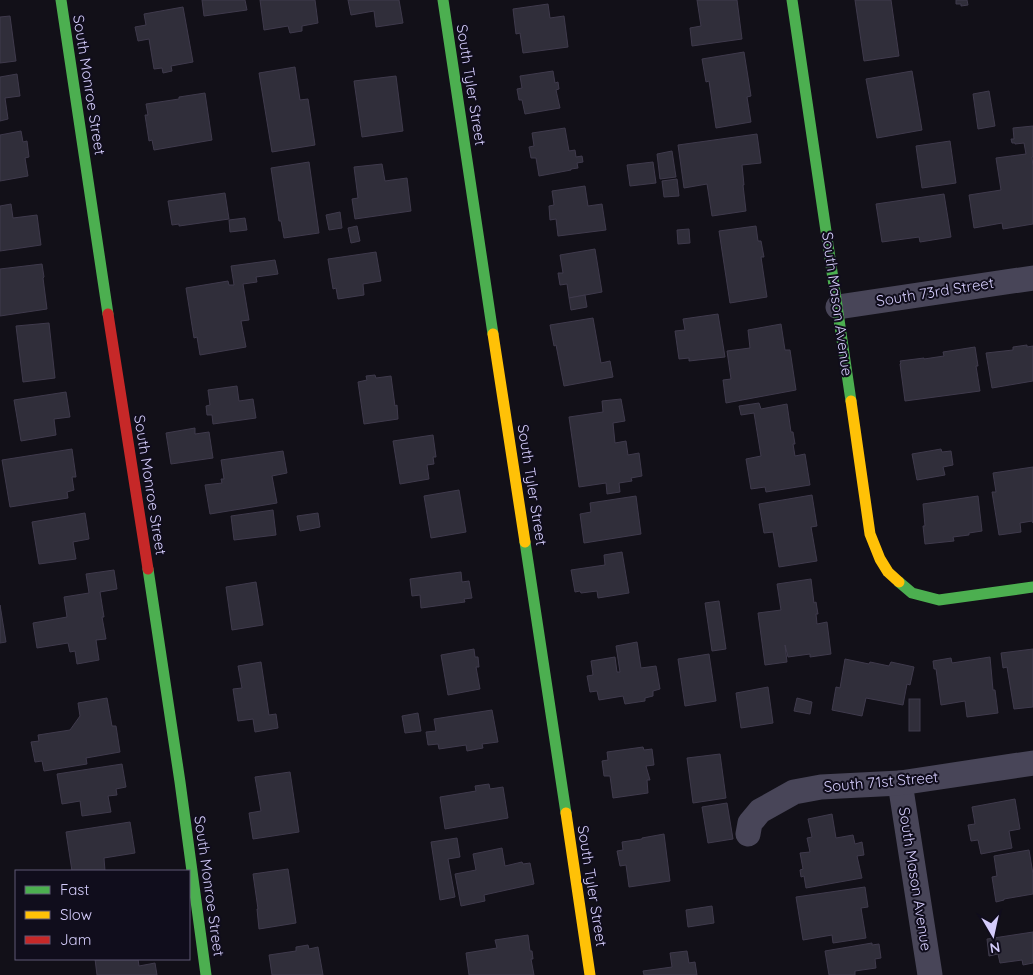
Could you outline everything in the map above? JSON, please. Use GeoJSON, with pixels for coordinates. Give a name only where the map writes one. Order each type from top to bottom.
{"type":"FeatureCollection","features":[{"type":"Feature","properties":{"kind":"street","name":"South Monroe Street"},"geometry":{"type":"LineString","coordinates":[[61,0],[161,648],[206,975]]}},
{"type":"Feature","properties":{"kind":"street","name":"South Tyler Street"},"geometry":{"type":"LineString","coordinates":[[443,0],[590,975]]}},
{"type":"Feature","properties":{"kind":"street","name":"South Mason Avenue"},"geometry":{"type":"LineString","coordinates":[[792,0],[870,534],[880,560],[888,572],[912,593],[940,600],[1033,587]]}},
{"type":"Feature","properties":{"kind":"street","name":"South 73rd Street"},"geometry":{"type":"LineString","coordinates":[[838,307],[1033,278]]}},
{"type":"Feature","properties":{"kind":"street","name":"South 71st Street"},"geometry":{"type":"LineString","coordinates":[[748,834],[750,823],[760,811],[794,792],[821,787],[900,783],[1033,763]]}},
{"type":"Feature","properties":{"kind":"street","name":"South Mason Avenue"},"geometry":{"type":"LineString","coordinates":[[900,783],[930,975]]}},
{"type":"Feature","properties":{"kind":"building"},"geometry":{"type":"Polygon","coordinates":[[[202,0],[245,0],[247,10],[204,16],[202,0]]]}},
{"type":"Feature","properties":{"kind":"building"},"geometry":{"type":"Polygon","coordinates":[[[260,0],[315,0],[318,23],[302,26],[302,31],[290,33],[288,26],[264,30],[260,0]]]}},
{"type":"Feature","properties":{"kind":"building"},"geometry":{"type":"Polygon","coordinates":[[[348,0],[399,0],[403,23],[376,27],[374,11],[351,15],[348,0]]]}},
{"type":"Feature","properties":{"kind":"building"},"geometry":{"type":"Polygon","coordinates":[[[697,0],[737,0],[742,39],[692,46],[690,28],[701,26],[697,0]]]}},
{"type":"Feature","properties":{"kind":"building"},"geometry":{"type":"Polygon","coordinates":[[[855,0],[891,0],[899,56],[864,61],[855,0]]]}},
{"type":"Feature","properties":{"kind":"building"},"geometry":{"type":"Polygon","coordinates":[[[956,0],[967,0],[968,5],[961,6],[961,4],[956,4],[956,0]]]}},
{"type":"Feature","properties":{"kind":"building"},"geometry":{"type":"Polygon","coordinates":[[[548,4],[550,18],[564,16],[568,47],[523,53],[520,33],[516,34],[513,9],[548,4]]]}},
{"type":"Feature","properties":{"kind":"building"},"geometry":{"type":"Polygon","coordinates":[[[183,7],[193,62],[171,66],[172,71],[163,73],[162,68],[154,69],[149,39],[138,41],[135,27],[146,25],[144,14],[183,7]]]}},
{"type":"Feature","properties":{"kind":"building"},"geometry":{"type":"Polygon","coordinates":[[[10,16],[16,61],[0,63],[0,17],[10,16]]]}},
{"type":"Feature","properties":{"kind":"building"},"geometry":{"type":"Polygon","coordinates":[[[744,52],[751,96],[747,97],[751,122],[716,128],[709,81],[706,82],[702,59],[744,52]]]}},
{"type":"Feature","properties":{"kind":"building"},"geometry":{"type":"Polygon","coordinates":[[[295,67],[300,100],[308,99],[315,145],[272,152],[259,73],[295,67]]]}},
{"type":"Feature","properties":{"kind":"building"},"geometry":{"type":"Polygon","coordinates":[[[553,71],[555,83],[558,82],[559,89],[556,90],[560,108],[525,114],[517,89],[522,88],[520,76],[553,71]]]}},
{"type":"Feature","properties":{"kind":"building"},"geometry":{"type":"Polygon","coordinates":[[[912,71],[922,130],[877,138],[866,79],[912,71]]]}},
{"type":"Feature","properties":{"kind":"building"},"geometry":{"type":"Polygon","coordinates":[[[17,74],[20,96],[5,98],[8,119],[0,121],[0,77],[17,74]]]}},
{"type":"Feature","properties":{"kind":"building"},"geometry":{"type":"Polygon","coordinates":[[[396,76],[403,131],[362,137],[354,81],[396,76]]]}},
{"type":"Feature","properties":{"kind":"building"},"geometry":{"type":"Polygon","coordinates":[[[989,91],[995,126],[978,129],[973,94],[989,91]]]}},
{"type":"Feature","properties":{"kind":"building"},"geometry":{"type":"Polygon","coordinates":[[[205,93],[212,140],[154,150],[152,140],[149,141],[145,115],[148,115],[146,104],[205,93]]]}},
{"type":"Feature","properties":{"kind":"building"},"geometry":{"type":"Polygon","coordinates":[[[1033,126],[1033,224],[1003,229],[1002,223],[974,228],[969,195],[1001,190],[996,158],[1026,154],[1024,143],[1012,143],[1011,139],[1014,139],[1013,128],[1033,126]]]}},
{"type":"Feature","properties":{"kind":"building"},"geometry":{"type":"Polygon","coordinates":[[[565,128],[569,151],[575,150],[576,157],[582,156],[583,162],[577,163],[578,168],[539,176],[536,158],[531,158],[529,147],[534,146],[532,133],[565,128]]]}},
{"type":"Feature","properties":{"kind":"building"},"geometry":{"type":"Polygon","coordinates":[[[21,131],[23,142],[27,141],[29,157],[25,158],[28,176],[0,181],[0,135],[21,131]]]}},
{"type":"Feature","properties":{"kind":"building"},"geometry":{"type":"Polygon","coordinates":[[[757,134],[761,163],[742,165],[746,211],[712,216],[707,184],[684,188],[678,145],[757,134]]]}},
{"type":"Feature","properties":{"kind":"building"},"geometry":{"type":"Polygon","coordinates":[[[950,141],[956,183],[922,188],[916,146],[950,141]]]}},
{"type":"Feature","properties":{"kind":"building"},"geometry":{"type":"Polygon","coordinates":[[[672,151],[676,177],[660,179],[657,154],[672,151]]]}},
{"type":"Feature","properties":{"kind":"building"},"geometry":{"type":"Polygon","coordinates":[[[309,162],[319,233],[284,238],[281,221],[279,221],[271,168],[309,162]]]}},
{"type":"Feature","properties":{"kind":"building"},"geometry":{"type":"Polygon","coordinates":[[[653,162],[656,183],[630,186],[627,165],[653,162]]]}},
{"type":"Feature","properties":{"kind":"building"},"geometry":{"type":"Polygon","coordinates":[[[382,164],[385,181],[407,178],[411,211],[355,219],[352,199],[358,198],[354,167],[382,164]]]}},
{"type":"Feature","properties":{"kind":"building"},"geometry":{"type":"Polygon","coordinates":[[[677,179],[679,196],[664,197],[662,181],[677,179]]]}},
{"type":"Feature","properties":{"kind":"building"},"geometry":{"type":"Polygon","coordinates":[[[585,186],[588,206],[602,204],[606,230],[558,236],[556,219],[550,220],[549,206],[554,205],[552,191],[585,186]]]}},
{"type":"Feature","properties":{"kind":"building"},"geometry":{"type":"Polygon","coordinates":[[[225,193],[229,219],[179,226],[179,224],[172,225],[168,201],[225,193]]]}},
{"type":"Feature","properties":{"kind":"building"},"geometry":{"type":"Polygon","coordinates":[[[944,194],[951,237],[920,242],[919,237],[882,242],[876,204],[944,194]]]}},
{"type":"Feature","properties":{"kind":"building"},"geometry":{"type":"Polygon","coordinates":[[[11,204],[13,218],[37,215],[41,245],[0,251],[0,206],[11,204]]]}},
{"type":"Feature","properties":{"kind":"building"},"geometry":{"type":"Polygon","coordinates":[[[340,212],[342,228],[329,230],[326,215],[340,212]]]}},
{"type":"Feature","properties":{"kind":"building"},"geometry":{"type":"Polygon","coordinates":[[[245,218],[247,230],[230,232],[229,220],[245,218]]]}},
{"type":"Feature","properties":{"kind":"building"},"geometry":{"type":"Polygon","coordinates":[[[357,226],[360,241],[351,243],[348,228],[357,226]]]}},
{"type":"Feature","properties":{"kind":"building"},"geometry":{"type":"Polygon","coordinates":[[[756,226],[758,241],[761,241],[764,257],[761,257],[767,297],[730,303],[719,231],[756,226]]]}},
{"type":"Feature","properties":{"kind":"building"},"geometry":{"type":"Polygon","coordinates":[[[689,229],[690,243],[678,244],[677,230],[689,229]]]}},
{"type":"Feature","properties":{"kind":"building"},"geometry":{"type":"Polygon","coordinates":[[[595,249],[602,292],[569,298],[567,284],[560,285],[558,273],[563,273],[560,255],[595,249]]]}},
{"type":"Feature","properties":{"kind":"building"},"geometry":{"type":"Polygon","coordinates":[[[376,252],[381,281],[363,284],[364,295],[338,299],[336,288],[333,289],[328,259],[376,252]]]}},
{"type":"Feature","properties":{"kind":"building"},"geometry":{"type":"Polygon","coordinates":[[[275,260],[278,274],[256,277],[257,282],[243,284],[249,320],[241,321],[246,347],[200,355],[197,337],[194,338],[186,288],[228,281],[229,285],[234,285],[231,266],[275,260]]]}},
{"type":"Feature","properties":{"kind":"building"},"geometry":{"type":"Polygon","coordinates":[[[42,264],[47,309],[0,316],[0,269],[42,264]]]}},
{"type":"Feature","properties":{"kind":"building"},"geometry":{"type":"Polygon","coordinates":[[[585,295],[587,307],[571,310],[569,298],[585,295]]]}},
{"type":"Feature","properties":{"kind":"building"},"geometry":{"type":"Polygon","coordinates":[[[718,314],[725,357],[689,361],[689,358],[679,359],[675,331],[685,330],[683,319],[718,314]]]}},
{"type":"Feature","properties":{"kind":"building"},"geometry":{"type":"Polygon","coordinates":[[[593,318],[601,363],[610,361],[613,377],[564,386],[550,325],[593,318]]]}},
{"type":"Feature","properties":{"kind":"building"},"geometry":{"type":"Polygon","coordinates":[[[49,323],[55,378],[23,382],[16,326],[49,323]]]}},
{"type":"Feature","properties":{"kind":"building"},"geometry":{"type":"Polygon","coordinates":[[[781,324],[785,350],[790,350],[796,390],[726,403],[723,380],[731,379],[727,351],[750,348],[748,330],[781,324]]]}},
{"type":"Feature","properties":{"kind":"building"},"geometry":{"type":"Polygon","coordinates":[[[1027,345],[1027,347],[1033,346],[1033,381],[992,388],[986,353],[1013,350],[1013,347],[1027,345]]]}},
{"type":"Feature","properties":{"kind":"building"},"geometry":{"type":"Polygon","coordinates":[[[975,347],[980,391],[905,401],[900,361],[944,356],[943,352],[975,347]]]}},
{"type":"Feature","properties":{"kind":"building"},"geometry":{"type":"Polygon","coordinates":[[[375,375],[376,378],[391,376],[398,419],[364,424],[358,382],[367,380],[366,376],[375,375]]]}},
{"type":"Feature","properties":{"kind":"building"},"geometry":{"type":"Polygon","coordinates":[[[237,386],[239,401],[253,399],[256,418],[213,424],[212,415],[207,415],[206,406],[210,405],[208,390],[237,386]]]}},
{"type":"Feature","properties":{"kind":"building"},"geometry":{"type":"Polygon","coordinates":[[[66,392],[70,417],[54,419],[56,435],[21,441],[14,400],[66,392]]]}},
{"type":"Feature","properties":{"kind":"building"},"geometry":{"type":"Polygon","coordinates":[[[621,399],[625,421],[613,423],[615,443],[626,441],[628,455],[639,453],[642,476],[631,478],[632,481],[619,483],[620,492],[607,494],[606,483],[579,487],[569,417],[603,412],[602,401],[621,399]]]}},
{"type":"Feature","properties":{"kind":"building"},"geometry":{"type":"Polygon","coordinates":[[[759,403],[761,409],[787,404],[791,432],[793,432],[795,444],[793,444],[795,456],[805,454],[810,485],[766,492],[765,487],[751,489],[746,459],[761,456],[754,413],[741,415],[739,406],[759,403]]]}},
{"type":"Feature","properties":{"kind":"building"},"geometry":{"type":"Polygon","coordinates":[[[195,428],[195,434],[209,432],[213,458],[171,464],[166,433],[195,428]]]}},
{"type":"Feature","properties":{"kind":"building"},"geometry":{"type":"Polygon","coordinates":[[[433,435],[436,457],[433,457],[434,464],[427,465],[429,479],[400,484],[393,441],[433,435]]]}},
{"type":"Feature","properties":{"kind":"building"},"geometry":{"type":"Polygon","coordinates":[[[72,449],[76,477],[72,477],[74,490],[67,492],[68,498],[10,507],[2,460],[72,449]]]}},
{"type":"Feature","properties":{"kind":"building"},"geometry":{"type":"Polygon","coordinates":[[[941,449],[942,452],[951,451],[953,465],[943,467],[945,475],[917,480],[912,454],[941,449]]]}},
{"type":"Feature","properties":{"kind":"building"},"geometry":{"type":"Polygon","coordinates":[[[283,451],[287,473],[272,476],[277,503],[210,514],[205,485],[222,483],[221,479],[224,479],[221,460],[283,451]]]}},
{"type":"Feature","properties":{"kind":"building"},"geometry":{"type":"Polygon","coordinates":[[[1033,467],[1033,523],[1032,521],[1020,523],[1021,532],[999,535],[992,492],[996,492],[993,473],[1033,467]]]}},
{"type":"Feature","properties":{"kind":"building"},"geometry":{"type":"Polygon","coordinates":[[[459,490],[466,532],[431,538],[424,496],[459,490]]]}},
{"type":"Feature","properties":{"kind":"building"},"geometry":{"type":"Polygon","coordinates":[[[812,495],[817,526],[811,527],[817,561],[779,567],[773,532],[764,533],[759,504],[812,495]]]}},
{"type":"Feature","properties":{"kind":"building"},"geometry":{"type":"Polygon","coordinates":[[[636,496],[641,534],[584,543],[580,514],[591,512],[590,503],[636,496]]]}},
{"type":"Feature","properties":{"kind":"building"},"geometry":{"type":"Polygon","coordinates":[[[978,496],[982,531],[953,537],[954,541],[925,544],[923,504],[978,496]]]}},
{"type":"Feature","properties":{"kind":"building"},"geometry":{"type":"Polygon","coordinates":[[[273,510],[276,535],[234,540],[231,516],[273,510]]]}},
{"type":"Feature","properties":{"kind":"building"},"geometry":{"type":"Polygon","coordinates":[[[85,513],[89,539],[73,542],[76,559],[39,564],[32,522],[85,513]]]}},
{"type":"Feature","properties":{"kind":"building"},"geometry":{"type":"Polygon","coordinates":[[[318,513],[320,527],[300,531],[297,516],[318,513]]]}},
{"type":"Feature","properties":{"kind":"building"},"geometry":{"type":"Polygon","coordinates":[[[622,552],[629,593],[598,598],[597,591],[575,592],[571,570],[605,565],[604,555],[622,552]]]}},
{"type":"Feature","properties":{"kind":"building"},"geometry":{"type":"Polygon","coordinates":[[[114,570],[117,589],[100,592],[106,639],[96,640],[99,660],[77,664],[75,651],[70,652],[68,643],[37,648],[33,623],[67,617],[64,597],[89,593],[86,574],[114,570]]]}},
{"type":"Feature","properties":{"kind":"building"},"geometry":{"type":"Polygon","coordinates":[[[461,572],[462,582],[469,581],[472,598],[464,599],[465,602],[421,608],[420,595],[412,596],[410,579],[461,572]]]}},
{"type":"Feature","properties":{"kind":"building"},"geometry":{"type":"Polygon","coordinates":[[[811,579],[814,603],[816,602],[818,614],[816,614],[817,624],[827,622],[831,654],[810,657],[810,654],[788,657],[785,645],[787,662],[765,665],[758,613],[781,610],[777,584],[811,579]]]}},
{"type":"Feature","properties":{"kind":"building"},"geometry":{"type":"Polygon","coordinates":[[[256,582],[263,625],[232,630],[226,587],[256,582]]]}},
{"type":"Feature","properties":{"kind":"building"},"geometry":{"type":"Polygon","coordinates":[[[719,601],[726,649],[712,651],[705,603],[719,601]]]}},
{"type":"Feature","properties":{"kind":"building"},"geometry":{"type":"Polygon","coordinates":[[[0,605],[6,642],[0,643],[0,605]]]}},
{"type":"Feature","properties":{"kind":"building"},"geometry":{"type":"Polygon","coordinates":[[[637,642],[641,668],[656,666],[660,689],[653,691],[653,696],[645,698],[645,701],[625,704],[623,696],[599,700],[597,691],[590,692],[587,676],[593,675],[591,661],[615,657],[617,672],[620,672],[616,646],[637,642]]]}},
{"type":"Feature","properties":{"kind":"building"},"geometry":{"type":"Polygon","coordinates":[[[474,649],[475,657],[478,657],[479,667],[476,667],[480,689],[448,695],[441,655],[474,649]]]}},
{"type":"Feature","properties":{"kind":"building"},"geometry":{"type":"Polygon","coordinates":[[[1033,649],[1033,707],[1014,709],[1007,667],[1003,668],[1001,653],[1033,649]]]}},
{"type":"Feature","properties":{"kind":"building"},"geometry":{"type":"Polygon","coordinates":[[[709,654],[716,701],[685,706],[678,659],[709,654]]]}},
{"type":"Feature","properties":{"kind":"building"},"geometry":{"type":"Polygon","coordinates":[[[990,657],[993,690],[995,690],[998,713],[967,717],[965,701],[941,705],[936,669],[934,669],[933,661],[951,658],[952,663],[990,657]]]}},
{"type":"Feature","properties":{"kind":"building"},"geometry":{"type":"Polygon","coordinates":[[[845,659],[889,666],[891,662],[914,667],[910,685],[907,684],[903,705],[866,698],[862,716],[832,710],[836,687],[840,688],[845,659]]]}},
{"type":"Feature","properties":{"kind":"building"},"geometry":{"type":"Polygon","coordinates":[[[261,662],[269,715],[276,714],[278,728],[255,732],[253,719],[238,721],[233,689],[242,688],[238,666],[261,662]]]}},
{"type":"Feature","properties":{"kind":"building"},"geometry":{"type":"Polygon","coordinates":[[[768,687],[773,723],[741,728],[736,693],[768,687]]]}},
{"type":"Feature","properties":{"kind":"building"},"geometry":{"type":"Polygon","coordinates":[[[107,698],[112,726],[116,726],[120,752],[86,758],[87,764],[44,771],[42,761],[35,762],[31,742],[39,741],[38,735],[70,730],[80,716],[78,703],[107,698]]]}},
{"type":"Feature","properties":{"kind":"building"},"geometry":{"type":"Polygon","coordinates":[[[797,698],[812,702],[810,714],[794,711],[797,698]]]}},
{"type":"Feature","properties":{"kind":"building"},"geometry":{"type":"Polygon","coordinates":[[[909,699],[920,699],[920,731],[909,731],[909,699]]]}},
{"type":"Feature","properties":{"kind":"building"},"geometry":{"type":"Polygon","coordinates":[[[492,710],[498,742],[482,744],[483,748],[467,751],[466,745],[439,749],[438,744],[428,745],[426,732],[436,731],[434,719],[492,710]]]}},
{"type":"Feature","properties":{"kind":"building"},"geometry":{"type":"Polygon","coordinates":[[[418,713],[421,731],[405,733],[402,716],[418,713]]]}},
{"type":"Feature","properties":{"kind":"building"},"geometry":{"type":"Polygon","coordinates":[[[643,747],[644,750],[652,749],[654,765],[646,766],[650,780],[647,780],[648,793],[613,798],[610,776],[604,776],[602,761],[608,760],[607,752],[643,747]]]}},
{"type":"Feature","properties":{"kind":"building"},"geometry":{"type":"Polygon","coordinates":[[[720,754],[726,798],[693,803],[687,758],[720,754]]]}},
{"type":"Feature","properties":{"kind":"building"},"geometry":{"type":"Polygon","coordinates":[[[122,764],[126,787],[116,789],[117,795],[108,796],[111,812],[82,816],[80,801],[62,804],[57,774],[122,764]]]}},
{"type":"Feature","properties":{"kind":"building"},"geometry":{"type":"Polygon","coordinates":[[[290,772],[299,832],[253,839],[249,813],[261,811],[255,777],[290,772]]]}},
{"type":"Feature","properties":{"kind":"building"},"geometry":{"type":"Polygon","coordinates":[[[489,784],[490,789],[503,787],[508,818],[445,829],[440,797],[476,791],[475,786],[489,784]]]}},
{"type":"Feature","properties":{"kind":"building"},"geometry":{"type":"Polygon","coordinates":[[[1015,799],[1020,829],[1009,831],[1012,848],[981,854],[978,840],[971,841],[968,825],[975,824],[972,807],[1015,799]]]}},
{"type":"Feature","properties":{"kind":"building"},"geometry":{"type":"Polygon","coordinates":[[[727,803],[733,839],[708,843],[702,807],[727,803]]]}},
{"type":"Feature","properties":{"kind":"building"},"geometry":{"type":"Polygon","coordinates":[[[832,814],[836,838],[853,835],[855,844],[862,842],[864,855],[857,856],[862,878],[806,888],[804,876],[801,877],[800,870],[803,869],[800,853],[810,852],[807,838],[812,837],[808,819],[832,814]]]}},
{"type":"Feature","properties":{"kind":"building"},"geometry":{"type":"Polygon","coordinates":[[[130,822],[135,853],[104,858],[105,870],[72,870],[66,832],[130,822]]]}},
{"type":"Feature","properties":{"kind":"building"},"geometry":{"type":"Polygon","coordinates":[[[664,834],[670,881],[629,887],[626,865],[620,866],[617,851],[623,850],[622,842],[664,834]]]}},
{"type":"Feature","properties":{"kind":"building"},"geometry":{"type":"Polygon","coordinates":[[[457,838],[460,857],[448,859],[455,897],[440,900],[431,842],[457,838]]]}},
{"type":"Feature","properties":{"kind":"building"},"geometry":{"type":"Polygon","coordinates":[[[502,848],[505,866],[522,862],[523,864],[530,863],[534,884],[484,895],[485,901],[461,906],[455,874],[476,870],[473,854],[502,848]]]}},
{"type":"Feature","properties":{"kind":"building"},"geometry":{"type":"Polygon","coordinates":[[[1029,850],[1033,874],[1033,894],[996,902],[992,877],[997,876],[994,856],[1029,850]]]}},
{"type":"Feature","properties":{"kind":"building"},"geometry":{"type":"Polygon","coordinates":[[[288,869],[296,923],[259,929],[253,874],[288,869]]]}},
{"type":"Feature","properties":{"kind":"building"},"geometry":{"type":"Polygon","coordinates":[[[865,887],[868,907],[861,908],[866,938],[833,943],[832,935],[803,940],[796,897],[865,887]]]}},
{"type":"Feature","properties":{"kind":"building"},"geometry":{"type":"Polygon","coordinates":[[[712,906],[714,923],[688,927],[686,910],[712,906]]]}},
{"type":"Feature","properties":{"kind":"building"},"geometry":{"type":"Polygon","coordinates":[[[1033,932],[1033,963],[1023,965],[1022,960],[1000,963],[998,954],[989,956],[987,939],[1033,932]]]}},
{"type":"Feature","properties":{"kind":"building"},"geometry":{"type":"Polygon","coordinates":[[[528,935],[530,951],[532,951],[533,959],[531,959],[534,975],[469,975],[466,953],[497,948],[495,940],[528,935]]]}},
{"type":"Feature","properties":{"kind":"building"},"geometry":{"type":"Polygon","coordinates":[[[872,943],[872,945],[879,944],[881,958],[875,959],[876,968],[855,971],[855,975],[829,975],[825,951],[872,943]]]}},
{"type":"Feature","properties":{"kind":"building"},"geometry":{"type":"Polygon","coordinates":[[[308,945],[309,949],[318,947],[323,975],[272,975],[269,955],[296,951],[296,947],[308,945]]]}},
{"type":"Feature","properties":{"kind":"building"},"geometry":{"type":"Polygon","coordinates":[[[687,951],[689,963],[695,962],[697,975],[644,975],[643,971],[672,967],[670,953],[687,951]]]}},
{"type":"Feature","properties":{"kind":"building"},"geometry":{"type":"Polygon","coordinates":[[[95,960],[138,960],[139,966],[155,963],[157,975],[97,975],[95,960]]]}},
{"type":"Feature","properties":{"kind":"traffic: fast"},"geometry":{"type":"LineString","coordinates":[[61,0],[108,314]]}},
{"type":"Feature","properties":{"kind":"traffic: fast"},"geometry":{"type":"LineString","coordinates":[[443,0],[493,334]]}},
{"type":"Feature","properties":{"kind":"traffic: fast"},"geometry":{"type":"LineString","coordinates":[[792,0],[851,401]]}},
{"type":"Feature","properties":{"kind":"traffic: fast"},"geometry":{"type":"LineString","coordinates":[[525,542],[566,813]]}},
{"type":"Feature","properties":{"kind":"traffic: fast"},"geometry":{"type":"LineString","coordinates":[[148,569],[180,782],[206,975]]}},
{"type":"Feature","properties":{"kind":"traffic: fast"},"geometry":{"type":"LineString","coordinates":[[899,582],[912,593],[939,600],[1033,587]]}},
{"type":"Feature","properties":{"kind":"traffic: slow"},"geometry":{"type":"LineString","coordinates":[[493,334],[525,542]]}},
{"type":"Feature","properties":{"kind":"traffic: slow"},"geometry":{"type":"LineString","coordinates":[[851,401],[870,534],[880,559],[888,572],[899,582]]}},
{"type":"Feature","properties":{"kind":"traffic: slow"},"geometry":{"type":"LineString","coordinates":[[566,813],[590,975]]}},
{"type":"Feature","properties":{"kind":"traffic: jam"},"geometry":{"type":"LineString","coordinates":[[108,314],[148,569]]}}]}
